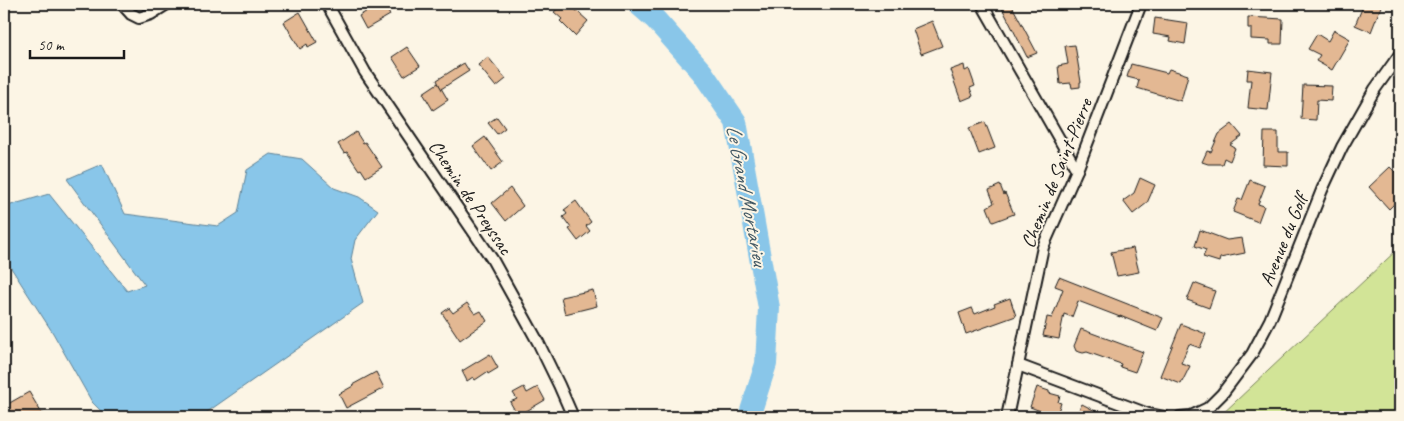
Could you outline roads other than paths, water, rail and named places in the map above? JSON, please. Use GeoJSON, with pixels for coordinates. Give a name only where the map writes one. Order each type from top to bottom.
{"type":"FeatureCollection","features":[{"type":"Feature","properties":{"kind":"street"},"geometry":{"type":"LineString","coordinates":[[122,4],[131,14],[139,18],[151,14],[167,4]]}},
{"type":"Feature","properties":{"kind":"street","name":"Chemin de Preyssac"},"geometry":{"type":"LineString","coordinates":[[327,4],[365,72],[492,259],[538,342],[560,385],[573,417]]}},
{"type":"Feature","properties":{"kind":"street"},"geometry":{"type":"LineString","coordinates":[[982,4],[1077,170]]}},
{"type":"Feature","properties":{"kind":"street","name":"Chemin de Saint-Pierre"},"geometry":{"type":"LineString","coordinates":[[1007,417],[1043,247],[1077,170],[1141,4]]}},
{"type":"Feature","properties":{"kind":"street","name":"Avenue du Golf"},"geometry":{"type":"LineString","coordinates":[[1180,417],[1191,416],[1208,408],[1222,394],[1252,354],[1270,320],[1322,190],[1342,146],[1375,89],[1400,54]]}},
{"type":"Feature","properties":{"kind":"street"},"geometry":{"type":"LineString","coordinates":[[1018,365],[1148,414],[1164,417]]}},
{"type":"Feature","properties":{"kind":"water"},"geometry":{"type":"Polygon","coordinates":[[[271,154],[302,159],[334,188],[359,197],[378,210],[355,240],[351,259],[363,303],[200,417],[107,417],[92,402],[53,333],[4,257],[4,207],[49,194],[127,291],[145,285],[67,179],[102,164],[125,214],[218,226],[238,213],[247,170],[271,154]]]}},
{"type":"Feature","properties":{"kind":"waterway","name":"Le Grand Mortarieu"},"geometry":{"type":"LineString","coordinates":[[638,4],[655,19],[702,72],[736,122],[769,308],[766,364],[749,417]]}}]}
